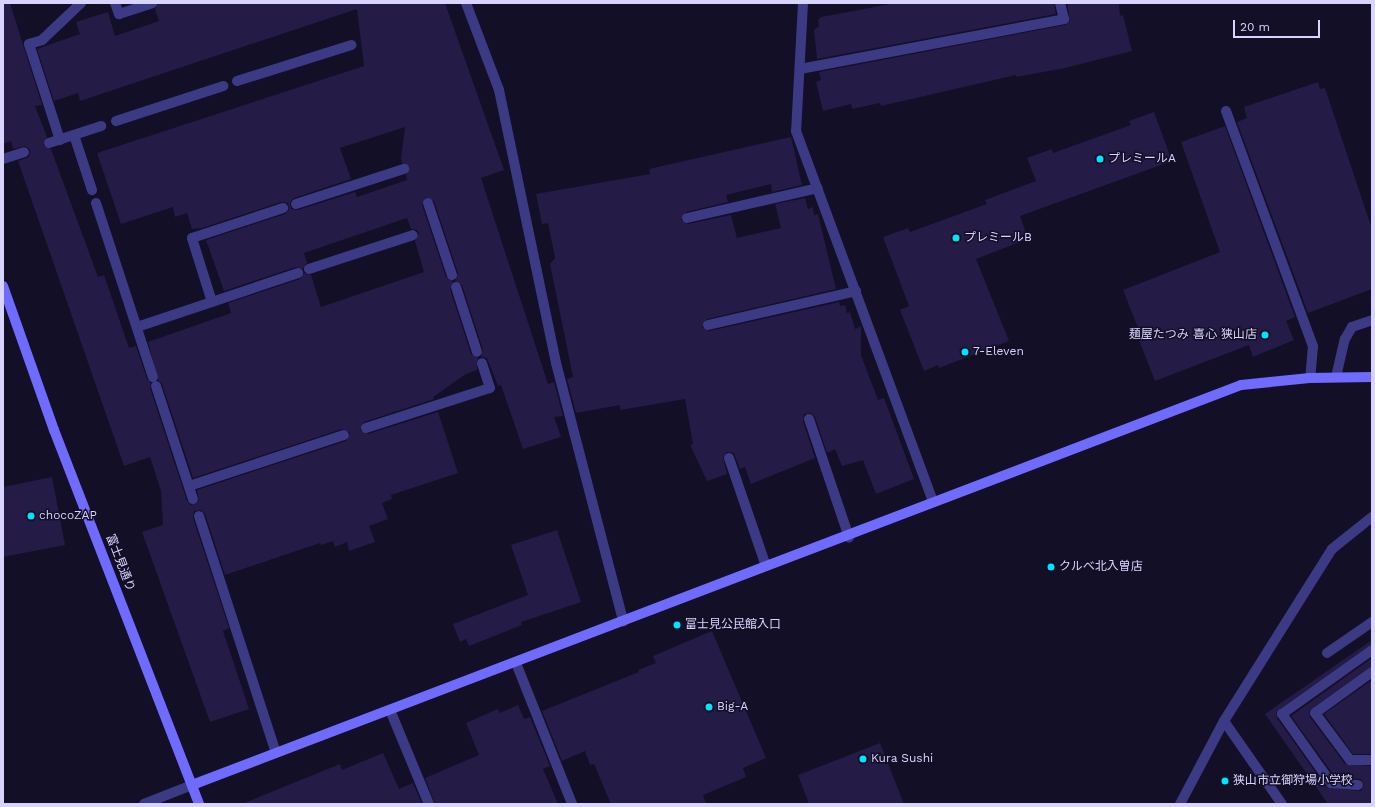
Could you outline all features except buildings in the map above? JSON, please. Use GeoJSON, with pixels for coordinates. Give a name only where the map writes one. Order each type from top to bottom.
{"type":"FeatureCollection","features":[{"type":"Feature","properties":{"kind":"street"},"geometry":{"type":"LineString","coordinates":[[60,140],[29,44],[42,40],[81,3]]}},
{"type":"Feature","properties":{"kind":"street"},"geometry":{"type":"LineString","coordinates":[[115,3],[119,14],[152,3]]}},
{"type":"Feature","properties":{"kind":"street"},"geometry":{"type":"LineString","coordinates":[[466,3],[499,90],[556,363],[623,621]]}},
{"type":"Feature","properties":{"kind":"street"},"geometry":{"type":"LineString","coordinates":[[803,3],[796,131],[933,501]]}},
{"type":"Feature","properties":{"kind":"street"},"geometry":{"type":"LineString","coordinates":[[800,69],[1064,19],[1060,3]]}},
{"type":"Feature","properties":{"kind":"street"},"geometry":{"type":"LineString","coordinates":[[238,81],[350,44]]}},
{"type":"Feature","properties":{"kind":"street"},"geometry":{"type":"LineString","coordinates":[[116,121],[223,86]]}},
{"type":"Feature","properties":{"kind":"street"},"geometry":{"type":"LineString","coordinates":[[1226,111],[1313,346],[1310,378]]}},
{"type":"Feature","properties":{"kind":"street"},"geometry":{"type":"LineString","coordinates":[[49,144],[101,126]]}},
{"type":"Feature","properties":{"kind":"street"},"geometry":{"type":"LineString","coordinates":[[74,135],[92,190]]}},
{"type":"Feature","properties":{"kind":"street"},"geometry":{"type":"LineString","coordinates":[[3,159],[24,152]]}},
{"type":"Feature","properties":{"kind":"street"},"geometry":{"type":"LineString","coordinates":[[296,204],[404,169]]}},
{"type":"Feature","properties":{"kind":"street"},"geometry":{"type":"LineString","coordinates":[[687,218],[818,188]]}},
{"type":"Feature","properties":{"kind":"street"},"geometry":{"type":"LineString","coordinates":[[96,203],[193,499]]}},
{"type":"Feature","properties":{"kind":"street"},"geometry":{"type":"LineString","coordinates":[[428,203],[432,229],[452,275]]}},
{"type":"Feature","properties":{"kind":"street"},"geometry":{"type":"LineString","coordinates":[[212,302],[192,238],[283,208]]}},
{"type":"Feature","properties":{"kind":"street"},"geometry":{"type":"LineString","coordinates":[[310,269],[413,235]]}},
{"type":"Feature","properties":{"kind":"street"},"geometry":{"type":"LineString","coordinates":[[136,327],[298,273]]}},
{"type":"Feature","properties":{"kind":"street","name":"富士見通り"},"geometry":{"type":"LineString","coordinates":[[3,286],[54,430],[199,804]]}},
{"type":"Feature","properties":{"kind":"street"},"geometry":{"type":"LineString","coordinates":[[456,287],[477,352]]}},
{"type":"Feature","properties":{"kind":"street"},"geometry":{"type":"LineString","coordinates":[[708,325],[856,291]]}},
{"type":"Feature","properties":{"kind":"street"},"geometry":{"type":"LineString","coordinates":[[1336,377],[1344,339],[1352,327],[1372,320]]}},
{"type":"Feature","properties":{"kind":"street"},"geometry":{"type":"LineString","coordinates":[[366,428],[490,388],[482,363]]}},
{"type":"Feature","properties":{"kind":"street"},"geometry":{"type":"LineString","coordinates":[[144,804],[516,663],[766,566],[849,536],[933,501],[1241,385],[1310,378],[1372,377]]}},
{"type":"Feature","properties":{"kind":"street"},"geometry":{"type":"LineString","coordinates":[[809,419],[849,536]]}},
{"type":"Feature","properties":{"kind":"street"},"geometry":{"type":"LineString","coordinates":[[189,486],[344,435]]}},
{"type":"Feature","properties":{"kind":"street"},"geometry":{"type":"LineString","coordinates":[[729,458],[766,566]]}},
{"type":"Feature","properties":{"kind":"street"},"geometry":{"type":"LineString","coordinates":[[199,516],[276,753]]}},
{"type":"Feature","properties":{"kind":"street"},"geometry":{"type":"LineString","coordinates":[[1180,804],[1224,722],[1332,550],[1372,518]]}},
{"type":"Feature","properties":{"kind":"street"},"geometry":{"type":"LineString","coordinates":[[1327,653],[1372,622]]}},
{"type":"Feature","properties":{"kind":"street"},"geometry":{"type":"LineString","coordinates":[[1358,785],[1331,783],[1282,714],[1372,650]]}},
{"type":"Feature","properties":{"kind":"street"},"geometry":{"type":"LineString","coordinates":[[516,663],[572,804]]}},
{"type":"Feature","properties":{"kind":"street"},"geometry":{"type":"LineString","coordinates":[[1372,672],[1315,713],[1350,760],[1372,760]]}},
{"type":"Feature","properties":{"kind":"street"},"geometry":{"type":"LineString","coordinates":[[390,710],[429,804]]}},
{"type":"Feature","properties":{"kind":"street"},"geometry":{"type":"LineString","coordinates":[[1224,722],[1282,804]]}},
{"type":"Feature","properties":{"kind":"place","name":"プレミールA"},"geometry":{"type":"Point","coordinates":[1100,159]}},
{"type":"Feature","properties":{"kind":"place","name":"プレミールB"},"geometry":{"type":"Point","coordinates":[956,238]}},
{"type":"Feature","properties":{"kind":"place","name":"麺屋たつみ 喜心 狭山店"},"geometry":{"type":"Point","coordinates":[1265,335]}},
{"type":"Feature","properties":{"kind":"place","name":"7-Eleven"},"geometry":{"type":"Point","coordinates":[965,352]}},
{"type":"Feature","properties":{"kind":"place","name":"chocoZAP"},"geometry":{"type":"Point","coordinates":[31,516]}},
{"type":"Feature","properties":{"kind":"place","name":"クルベ北入曽店"},"geometry":{"type":"Point","coordinates":[1051,567]}},
{"type":"Feature","properties":{"kind":"place","name":"富士見公民館入口"},"geometry":{"type":"Point","coordinates":[677,625]}},
{"type":"Feature","properties":{"kind":"place","name":"Big-A"},"geometry":{"type":"Point","coordinates":[709,707]}},
{"type":"Feature","properties":{"kind":"place","name":"Kura Sushi"},"geometry":{"type":"Point","coordinates":[863,759]}},
{"type":"Feature","properties":{"kind":"place","name":"狭山市立御狩場小学校"},"geometry":{"type":"Point","coordinates":[1225,781]}}]}
